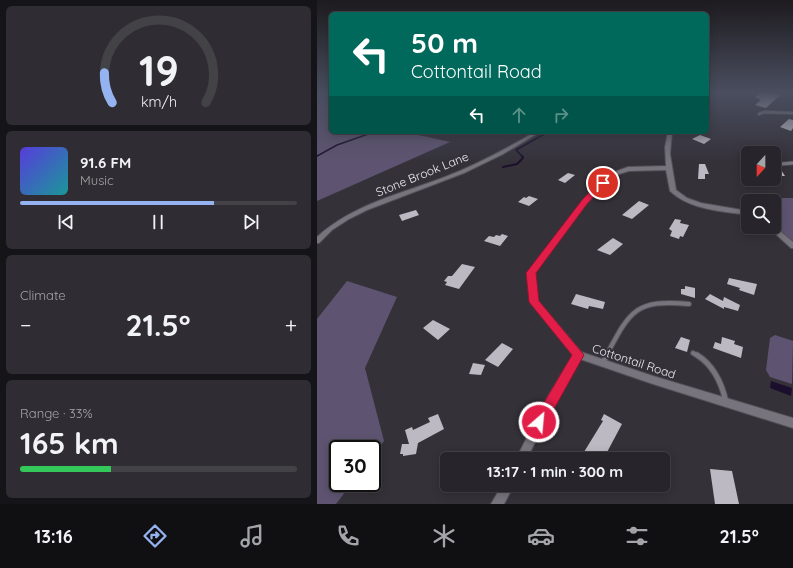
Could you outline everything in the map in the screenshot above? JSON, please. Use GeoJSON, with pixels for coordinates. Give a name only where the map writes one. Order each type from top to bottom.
{"type":"FeatureCollection","features":[{"type":"Feature","properties":{"kind":"street","name":"Stone Brook Lane"},"geometry":{"type":"LineString","coordinates":[[317,241],[323,234],[353,214],[462,172],[534,134]]}},
{"type":"Feature","properties":{"kind":"street"},"geometry":{"type":"LineString","coordinates":[[670,134],[667,144],[668,168],[673,191],[685,199],[700,205],[741,212]]}},
{"type":"Feature","properties":{"kind":"street","name":"Cottontail Road"},"geometry":{"type":"LineString","coordinates":[[668,168],[628,169],[611,175],[585,202],[531,273],[534,302],[578,355],[603,362],[653,380],[793,423]]}},
{"type":"Feature","properties":{"kind":"street"},"geometry":{"type":"LineString","coordinates":[[779,234],[793,246]]}},
{"type":"Feature","properties":{"kind":"street"},"geometry":{"type":"LineString","coordinates":[[524,452],[550,401],[578,355]]}},
{"type":"Feature","properties":{"kind":"street"},"geometry":{"type":"LineString","coordinates":[[497,504],[504,492]]}},
{"type":"Feature","properties":{"kind":"lane"},"geometry":{"type":"LineString","coordinates":[[781,164],[793,163]]}},
{"type":"Feature","properties":{"kind":"lane"},"geometry":{"type":"LineString","coordinates":[[603,362],[624,325],[632,314],[643,306],[654,303],[671,302],[689,304]]}},
{"type":"Feature","properties":{"kind":"lane"},"geometry":{"type":"LineString","coordinates":[[693,353],[705,361],[711,369],[722,387],[726,403]]}},
{"type":"Feature","properties":{"kind":"shaded area"},"geometry":{"type":"Polygon","coordinates":[[[317,116],[329,116],[329,134],[414,134],[450,142],[317,201],[317,116]]]}},
{"type":"Feature","properties":{"kind":"shaded area"},"geometry":{"type":"Polygon","coordinates":[[[781,198],[793,198],[793,242],[781,232],[781,198]]]}},
{"type":"Feature","properties":{"kind":"shaded area"},"geometry":{"type":"Polygon","coordinates":[[[347,281],[397,297],[365,368],[384,441],[381,445],[381,440],[329,440],[329,492],[345,492],[336,504],[317,504],[317,319],[347,281]]]}},
{"type":"Feature","properties":{"kind":"shaded area"},"geometry":{"type":"Polygon","coordinates":[[[775,335],[793,341],[792,384],[770,377],[766,370],[770,338],[775,335]]]}},
{"type":"Feature","properties":{"kind":"shaded area"},"geometry":{"type":"Polygon","coordinates":[[[771,381],[792,388],[791,396],[770,388],[771,381]]]}},
{"type":"Feature","properties":{"kind":"building"},"geometry":{"type":"Polygon","coordinates":[[[789,119],[793,120],[793,128],[791,131],[780,127],[789,119]]]}},
{"type":"Feature","properties":{"kind":"building"},"geometry":{"type":"Polygon","coordinates":[[[700,135],[711,139],[704,144],[692,139],[700,135]]]}},
{"type":"Feature","properties":{"kind":"building"},"geometry":{"type":"Polygon","coordinates":[[[699,164],[705,164],[709,174],[705,174],[705,179],[698,179],[699,164]]]}},
{"type":"Feature","properties":{"kind":"building"},"geometry":{"type":"Polygon","coordinates":[[[781,170],[785,176],[781,176],[781,170]]]}},
{"type":"Feature","properties":{"kind":"building"},"geometry":{"type":"Polygon","coordinates":[[[568,173],[575,175],[565,183],[558,180],[568,173]]]}},
{"type":"Feature","properties":{"kind":"building"},"geometry":{"type":"Polygon","coordinates":[[[529,196],[538,199],[529,206],[518,202],[524,197],[526,198],[529,196]]]}},
{"type":"Feature","properties":{"kind":"building"},"geometry":{"type":"Polygon","coordinates":[[[639,201],[649,205],[632,219],[622,215],[639,201]]]}},
{"type":"Feature","properties":{"kind":"building"},"geometry":{"type":"Polygon","coordinates":[[[416,210],[419,215],[402,221],[399,215],[416,210]]]}},
{"type":"Feature","properties":{"kind":"building"},"geometry":{"type":"Polygon","coordinates":[[[675,219],[681,220],[680,223],[689,225],[683,237],[680,236],[679,239],[670,236],[672,231],[669,229],[675,219]]]}},
{"type":"Feature","properties":{"kind":"building"},"geometry":{"type":"Polygon","coordinates":[[[502,234],[508,236],[500,246],[484,241],[489,236],[494,237],[502,234]]]}},
{"type":"Feature","properties":{"kind":"building"},"geometry":{"type":"Polygon","coordinates":[[[613,238],[623,244],[610,255],[597,250],[613,238]]]}},
{"type":"Feature","properties":{"kind":"building"},"geometry":{"type":"Polygon","coordinates":[[[462,264],[475,267],[459,289],[445,285],[447,282],[444,281],[448,276],[452,276],[462,264]]]}},
{"type":"Feature","properties":{"kind":"building"},"geometry":{"type":"Polygon","coordinates":[[[729,278],[757,284],[754,295],[739,290],[740,288],[727,284],[729,278]]]}},
{"type":"Feature","properties":{"kind":"building"},"geometry":{"type":"Polygon","coordinates":[[[685,286],[695,288],[695,298],[681,294],[681,289],[685,289],[685,286]]]}},
{"type":"Feature","properties":{"kind":"building"},"geometry":{"type":"Polygon","coordinates":[[[576,294],[605,302],[603,309],[589,306],[588,309],[571,304],[576,294]]]}},
{"type":"Feature","properties":{"kind":"building"},"geometry":{"type":"Polygon","coordinates":[[[710,294],[723,301],[724,297],[740,305],[738,311],[724,307],[724,309],[705,299],[710,294]]]}},
{"type":"Feature","properties":{"kind":"building"},"geometry":{"type":"Polygon","coordinates":[[[433,320],[450,329],[438,340],[423,328],[433,320]]]}},
{"type":"Feature","properties":{"kind":"building"},"geometry":{"type":"Polygon","coordinates":[[[681,337],[690,340],[687,352],[675,348],[681,337]]]}},
{"type":"Feature","properties":{"kind":"building"},"geometry":{"type":"Polygon","coordinates":[[[722,337],[735,341],[734,344],[743,347],[741,358],[713,348],[715,342],[721,344],[722,337]]]}},
{"type":"Feature","properties":{"kind":"building"},"geometry":{"type":"Polygon","coordinates":[[[502,343],[513,349],[498,367],[485,360],[502,343]]]}},
{"type":"Feature","properties":{"kind":"building"},"geometry":{"type":"Polygon","coordinates":[[[473,363],[485,365],[481,375],[469,374],[473,363]]]}},
{"type":"Feature","properties":{"kind":"building"},"geometry":{"type":"Polygon","coordinates":[[[438,414],[444,429],[418,443],[416,454],[403,456],[403,454],[400,454],[402,444],[409,444],[405,430],[412,427],[413,430],[430,422],[428,418],[438,414]]]}},
{"type":"Feature","properties":{"kind":"building"},"geometry":{"type":"Polygon","coordinates":[[[604,414],[622,424],[607,452],[584,452],[603,421],[601,420],[604,414]]]}},
{"type":"Feature","properties":{"kind":"building"},"geometry":{"type":"Polygon","coordinates":[[[710,469],[732,471],[739,504],[715,504],[710,469]]]}},
{"type":"Feature","properties":{"kind":"waterway"},"geometry":{"type":"LineString","coordinates":[[317,156],[337,145],[368,134]]}},
{"type":"Feature","properties":{"kind":"waterway"},"geometry":{"type":"LineString","coordinates":[[522,156],[516,150],[544,134]]}},
{"type":"Feature","properties":{"kind":"waterway"},"geometry":{"type":"LineString","coordinates":[[503,167],[517,164],[523,158],[522,156]]}},
{"type":"Feature","properties":{"kind":"route"},"geometry":{"type":"LineString","coordinates":[[539,422],[556,390],[578,355],[534,302],[531,273],[541,257],[585,202],[603,183]]}}]}
